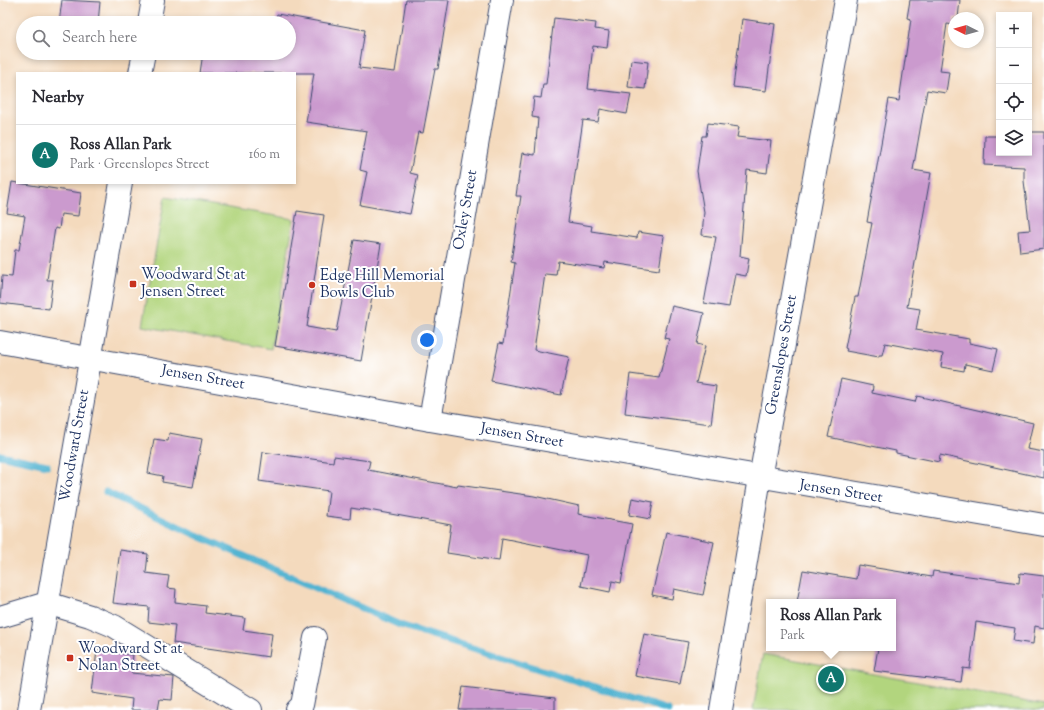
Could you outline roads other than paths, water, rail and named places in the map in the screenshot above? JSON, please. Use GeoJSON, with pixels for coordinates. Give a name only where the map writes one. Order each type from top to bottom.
{"type":"FeatureCollection","features":[{"type":"Feature","properties":{"kind":"street"},"geometry":{"type":"LineString","coordinates":[[150,16],[153,0]]}},
{"type":"Feature","properties":{"kind":"street","name":"Oxley Street"},"geometry":{"type":"LineString","coordinates":[[430,420],[502,0]]}},
{"type":"Feature","properties":{"kind":"street","name":"Greenslopes Street"},"geometry":{"type":"LineString","coordinates":[[721,710],[760,478],[846,0]]}},
{"type":"Feature","properties":{"kind":"street"},"geometry":{"type":"LineString","coordinates":[[140,72],[143,60]]}},
{"type":"Feature","properties":{"kind":"street","name":"Woodward Street"},"geometry":{"type":"LineString","coordinates":[[29,710],[121,184]]}},
{"type":"Feature","properties":{"kind":"street","name":"Jensen Street"},"geometry":{"type":"LineString","coordinates":[[0,342],[760,478],[1044,525]]}},
{"type":"Feature","properties":{"kind":"street"},"geometry":{"type":"LineString","coordinates":[[0,617],[47,603],[90,616],[114,626],[251,710]]}},
{"type":"Feature","properties":{"kind":"street"},"geometry":{"type":"LineString","coordinates":[[297,710],[302,705],[315,638]]}},
{"type":"Feature","properties":{"kind":"waterway"},"geometry":{"type":"LineString","coordinates":[[0,455],[47,465]]}},
{"type":"Feature","properties":{"kind":"waterway"},"geometry":{"type":"LineString","coordinates":[[106,492],[192,533],[400,625],[668,710]]}},
{"type":"Feature","properties":{"kind":"place","name":"Woodward St at Jensen Street"},"geometry":{"type":"Point","coordinates":[133,284]}},
{"type":"Feature","properties":{"kind":"place","name":"Edge Hill Memorial Bowls Club"},"geometry":{"type":"Point","coordinates":[312,285]}},
{"type":"Feature","properties":{"kind":"place","name":"Woodward St at Nolan Street"},"geometry":{"type":"Point","coordinates":[70,658]}},
{"type":"Feature","properties":{"kind":"place","name":"Ross Allan Park"},"geometry":{"type":"Point","coordinates":[831,679]}}]}
